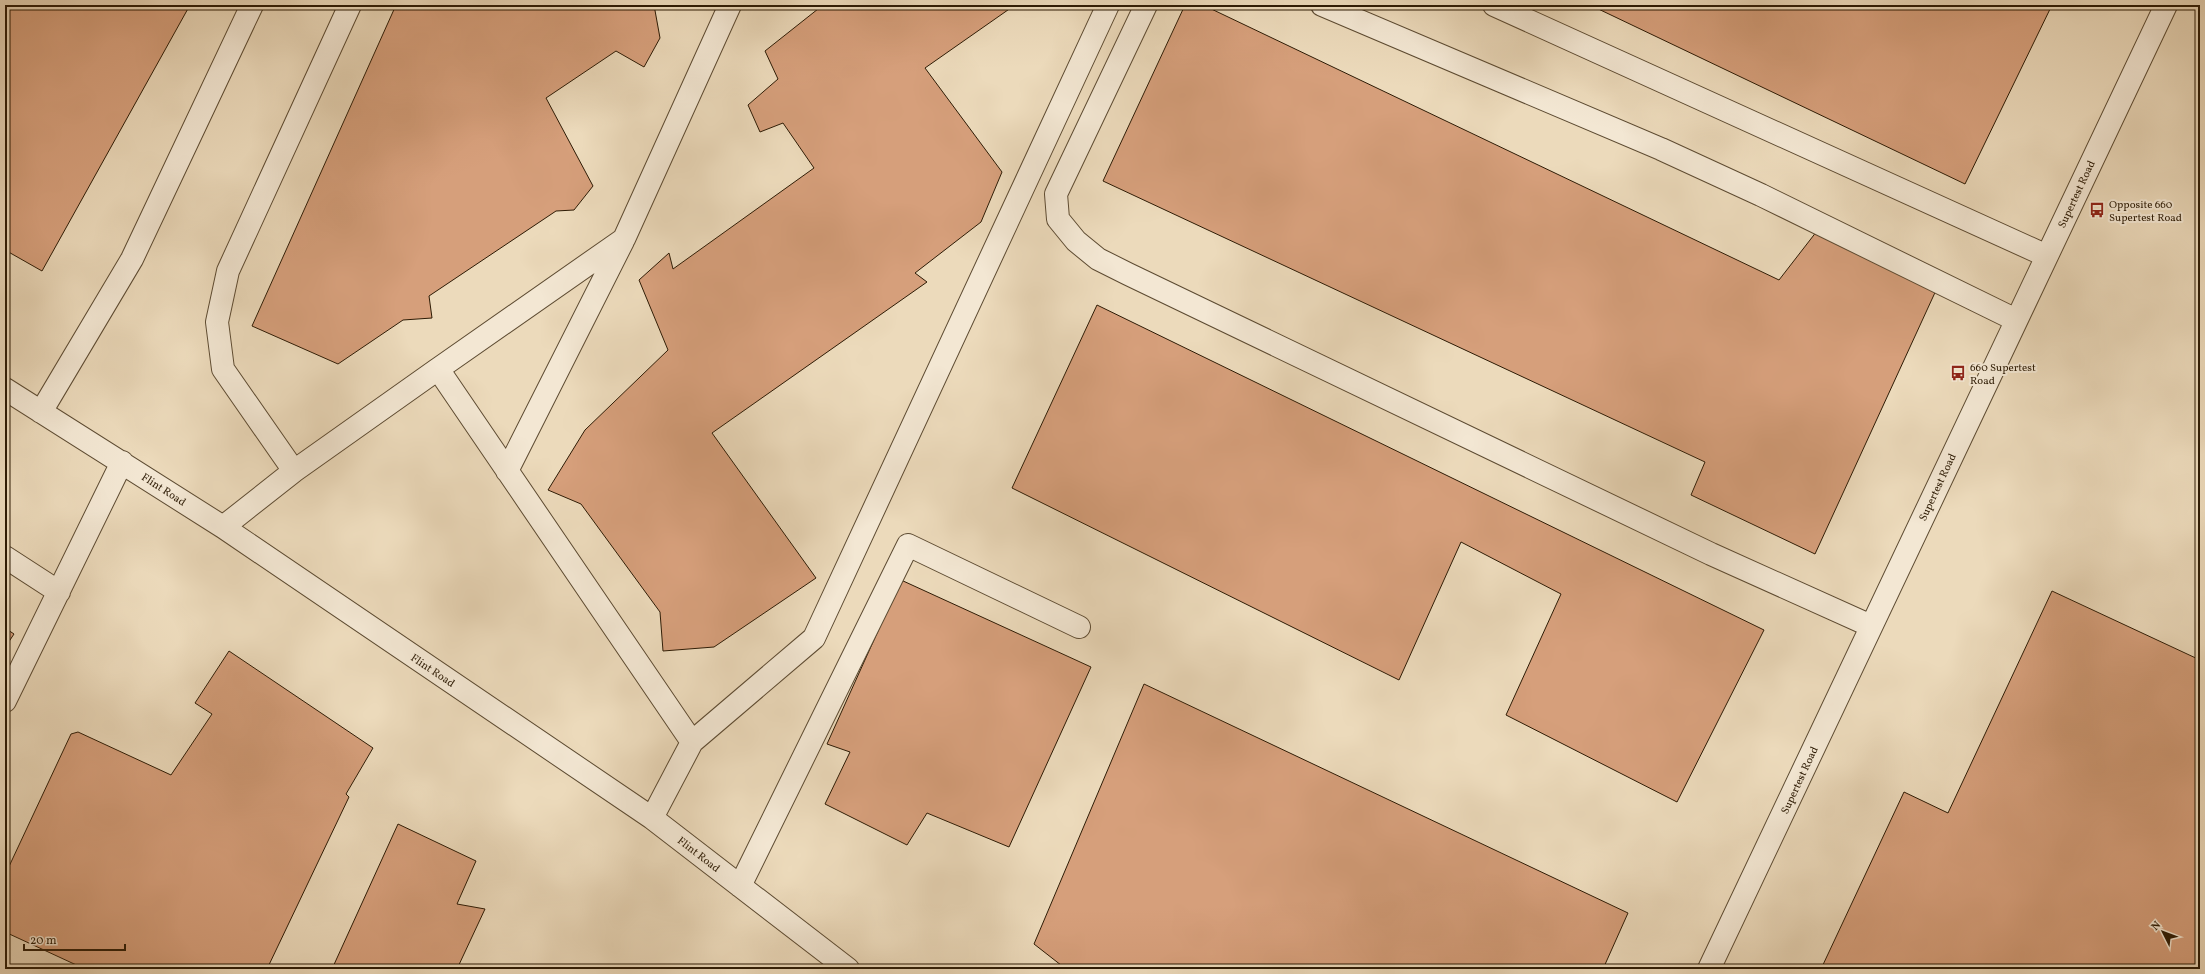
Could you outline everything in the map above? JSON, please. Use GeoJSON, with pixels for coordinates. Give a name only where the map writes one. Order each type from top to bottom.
{"type":"FeatureCollection","features":[{"type":"Feature","properties":{"kind":"street"},"geometry":{"type":"LineString","coordinates":[[41,412],[132,259],[252,5]]}},
{"type":"Feature","properties":{"kind":"street"},"geometry":{"type":"LineString","coordinates":[[294,471],[223,369],[217,322],[228,271],[350,5]]}},
{"type":"Feature","properties":{"kind":"street"},"geometry":{"type":"LineString","coordinates":[[507,471],[624,239],[730,5]]}},
{"type":"Feature","properties":{"kind":"street"},"geometry":{"type":"LineString","coordinates":[[652,818],[692,742],[814,638],[1108,5]]}},
{"type":"Feature","properties":{"kind":"street"},"geometry":{"type":"LineString","coordinates":[[1146,5],[1056,194],[1058,220],[1076,241],[1098,259],[1149,284],[1689,544],[1871,626]]}},
{"type":"Feature","properties":{"kind":"street"},"geometry":{"type":"LineString","coordinates":[[1322,5],[1661,149],[1761,195],[2016,320]]}},
{"type":"Feature","properties":{"kind":"street"},"geometry":{"type":"LineString","coordinates":[[1494,5],[2047,256]]}},
{"type":"Feature","properties":{"kind":"street","name":"Supertest Road"},"geometry":{"type":"LineString","coordinates":[[1709,969],[2164,6]]}},
{"type":"Feature","properties":{"kind":"street"},"geometry":{"type":"LineString","coordinates":[[223,527],[294,471],[624,239]]}},
{"type":"Feature","properties":{"kind":"street"},"geometry":{"type":"LineString","coordinates":[[438,369],[692,742]]}},
{"type":"Feature","properties":{"kind":"street","name":"Flint Road"},"geometry":{"type":"LineString","coordinates":[[5,389],[223,527],[652,818],[848,969]]}},
{"type":"Feature","properties":{"kind":"street"},"geometry":{"type":"LineString","coordinates":[[5,701],[122,462]]}},
{"type":"Feature","properties":{"kind":"street"},"geometry":{"type":"LineString","coordinates":[[740,886],[908,546],[1079,627]]}},
{"type":"Feature","properties":{"kind":"street"},"geometry":{"type":"LineString","coordinates":[[5,557],[59,592]]}},
{"type":"Feature","properties":{"kind":"building"},"geometry":{"type":"Polygon","coordinates":[[[5,5],[190,5],[42,271],[5,250],[5,5]]]}},
{"type":"Feature","properties":{"kind":"building"},"geometry":{"type":"Polygon","coordinates":[[[396,5],[654,5],[660,38],[644,67],[616,51],[546,98],[593,186],[574,210],[556,211],[429,296],[432,318],[403,320],[338,364],[252,326],[396,5]]]}},
{"type":"Feature","properties":{"kind":"building"},"geometry":{"type":"Polygon","coordinates":[[[823,5],[1015,5],[925,68],[1002,172],[981,222],[915,273],[927,282],[712,433],[816,578],[714,647],[663,651],[660,612],[581,504],[548,490],[585,430],[668,350],[639,280],[669,253],[673,269],[814,168],[783,123],[760,132],[748,105],[778,79],[765,51],[823,5]]]}},
{"type":"Feature","properties":{"kind":"building"},"geometry":{"type":"Polygon","coordinates":[[[1185,5],[1203,5],[1779,280],[1817,231],[1938,286],[1815,554],[1691,495],[1705,462],[1103,181],[1185,5]]]}},
{"type":"Feature","properties":{"kind":"building"},"geometry":{"type":"Polygon","coordinates":[[[1590,5],[2052,5],[1965,184],[1590,5]]]}},
{"type":"Feature","properties":{"kind":"building"},"geometry":{"type":"Polygon","coordinates":[[[1097,305],[1764,630],[1677,802],[1506,715],[1561,594],[1461,542],[1399,680],[1012,488],[1097,305]]]}},
{"type":"Feature","properties":{"kind":"building"},"geometry":{"type":"Polygon","coordinates":[[[901,580],[1091,667],[1009,847],[927,813],[907,845],[825,804],[850,752],[827,744],[901,580]]]}},
{"type":"Feature","properties":{"kind":"building"},"geometry":{"type":"Polygon","coordinates":[[[2052,591],[2200,660],[2200,969],[1821,969],[1904,792],[1948,813],[2052,591]]]}},
{"type":"Feature","properties":{"kind":"building"},"geometry":{"type":"Polygon","coordinates":[[[5,628],[14,634],[6,646],[8,647],[5,652],[5,628]]]}},
{"type":"Feature","properties":{"kind":"building"},"geometry":{"type":"Polygon","coordinates":[[[229,651],[373,748],[346,794],[349,797],[267,969],[85,969],[5,932],[5,875],[71,734],[78,732],[171,775],[212,714],[195,703],[229,651]]]}},
{"type":"Feature","properties":{"kind":"building"},"geometry":{"type":"Polygon","coordinates":[[[1144,684],[1628,913],[1603,969],[1066,969],[1034,944],[1144,684]]]}},
{"type":"Feature","properties":{"kind":"building"},"geometry":{"type":"Polygon","coordinates":[[[398,824],[476,861],[457,904],[485,909],[457,969],[432,969],[421,965],[418,969],[332,969],[398,824]]]}},
{"type":"Feature","properties":{"kind":"place","name":"Opposite 660 Supertest Road"},"geometry":{"type":"Point","coordinates":[2097,210]}},
{"type":"Feature","properties":{"kind":"place","name":"660 Supertest Road"},"geometry":{"type":"Point","coordinates":[1958,373]}}]}
